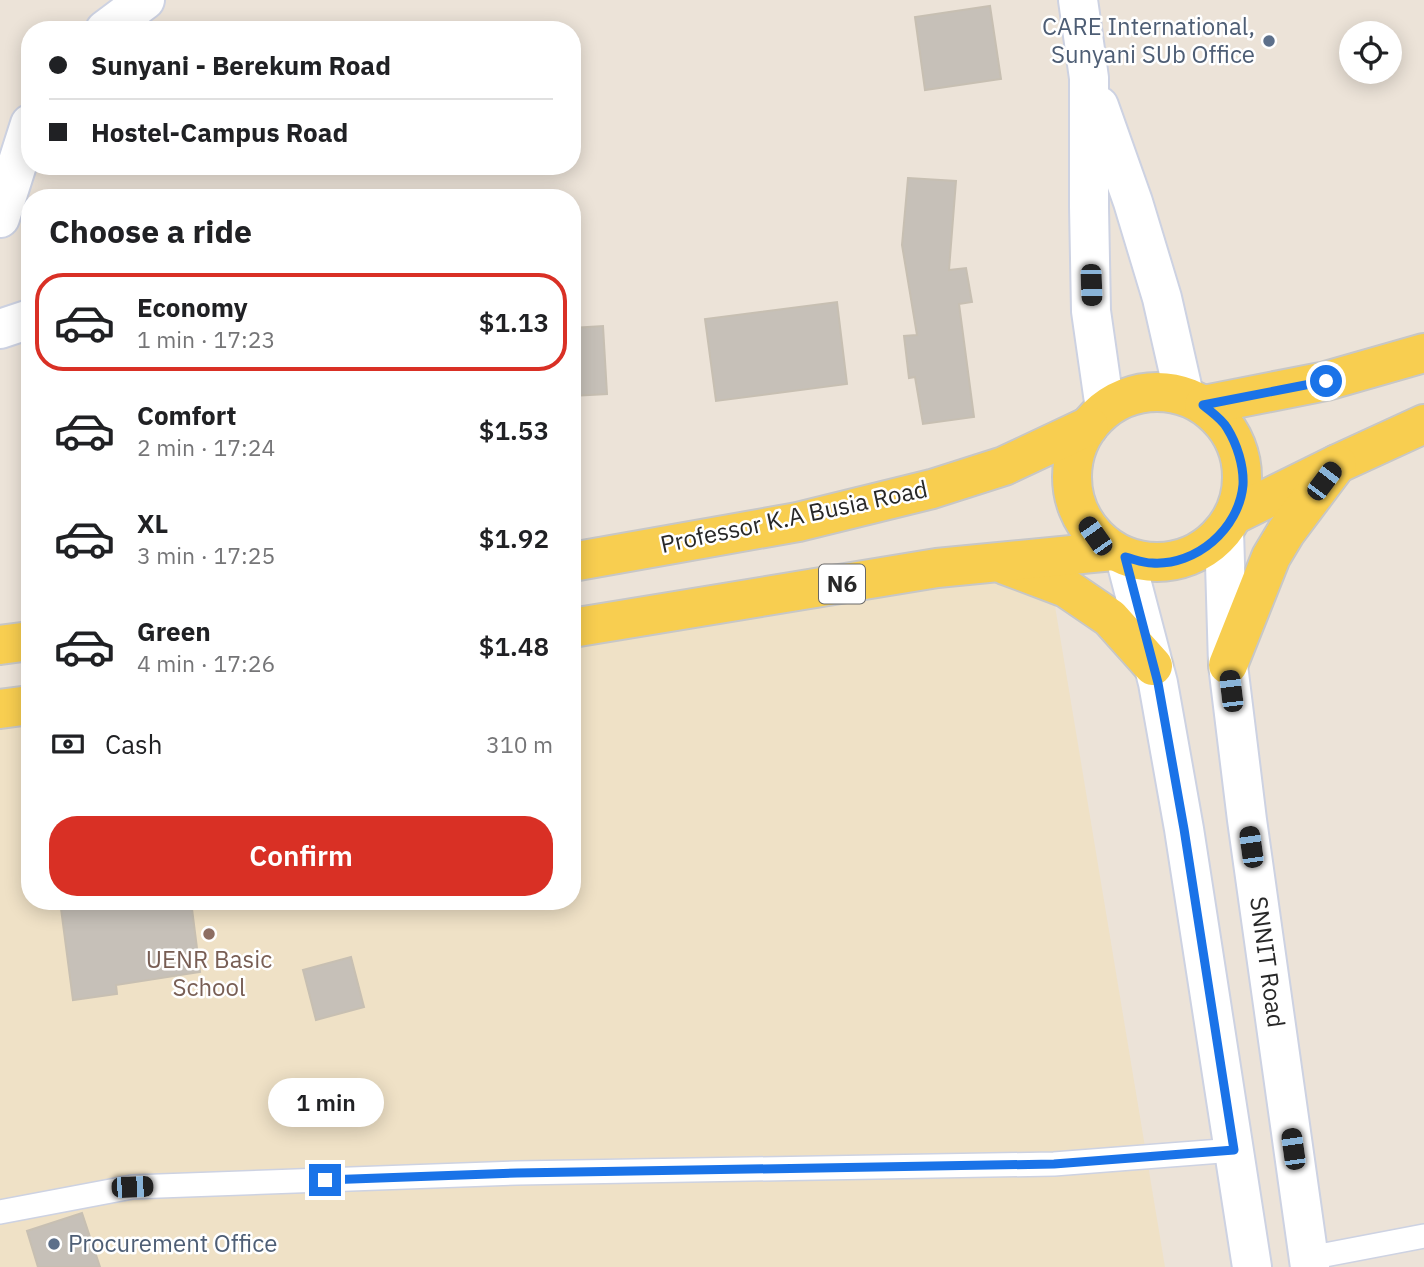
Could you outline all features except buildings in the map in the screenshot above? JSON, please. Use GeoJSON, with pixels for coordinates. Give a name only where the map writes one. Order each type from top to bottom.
{"type":"FeatureCollection","features":[{"type":"Feature","properties":{"kind":"main road"},"geometry":{"type":"LineString","coordinates":[[1119,554],[1095,536],[1081,516],[1074,494],[1072,470],[1078,446],[1097,418],[1130,396],[1157,391],[1194,400],[1326,381],[1424,353]]}},
{"type":"Feature","properties":{"kind":"main road"},"geometry":{"type":"LineString","coordinates":[[1194,400],[1226,426],[1240,454],[1243,485],[1229,523]]}},
{"type":"Feature","properties":{"kind":"main road","name":"Professor K.A Busia Road"},"geometry":{"type":"LineString","coordinates":[[581,560],[798,522],[932,489],[1004,466],[1097,418]]}},
{"type":"Feature","properties":{"kind":"main road","name":"N6"},"geometry":{"type":"LineString","coordinates":[[581,627],[937,568],[1119,554],[1152,563],[1179,560],[1204,549],[1229,523],[1337,464],[1424,424]]}},
{"type":"Feature","properties":{"kind":"main road"},"geometry":{"type":"LineString","coordinates":[[1228,665],[1271,557],[1286,532],[1337,464]]}},
{"type":"Feature","properties":{"kind":"main road"},"geometry":{"type":"LineString","coordinates":[[996,562],[1066,588],[1110,618],[1153,666]]}},
{"type":"Feature","properties":{"kind":"main road"},"geometry":{"type":"LineString","coordinates":[[0,709],[21,706]]}},
{"type":"Feature","properties":{"kind":"street"},"geometry":{"type":"LineString","coordinates":[[116,21],[145,0]]}},
{"type":"Feature","properties":{"kind":"street"},"geometry":{"type":"LineString","coordinates":[[1078,0],[1089,78],[1091,312],[1097,418]]}},
{"type":"Feature","properties":{"kind":"street"},"geometry":{"type":"LineString","coordinates":[[1089,78],[1133,202],[1194,400]]}},
{"type":"Feature","properties":{"kind":"street"},"geometry":{"type":"LineString","coordinates":[[0,218],[21,152]]}},
{"type":"Feature","properties":{"kind":"street"},"geometry":{"type":"LineString","coordinates":[[0,329],[21,322]]}},
{"type":"Feature","properties":{"kind":"street","name":"SNNIT Road"},"geometry":{"type":"LineString","coordinates":[[1229,523],[1228,665],[1247,820],[1310,1263]]}},
{"type":"Feature","properties":{"kind":"street"},"geometry":{"type":"LineString","coordinates":[[1119,554],[1153,666],[1184,829],[1252,1267]]}},
{"type":"Feature","properties":{"kind":"lane"},"geometry":{"type":"LineString","coordinates":[[0,1212],[132,1187],[531,1172],[1054,1164],[1234,1150]]}},
{"type":"Feature","properties":{"kind":"lane"},"geometry":{"type":"LineString","coordinates":[[1310,1263],[1424,1236]]}},
{"type":"Feature","properties":{"kind":"shaded area"},"geometry":{"type":"Polygon","coordinates":[[[1046,552],[1165,1267],[0,1267],[0,718],[21,714],[21,910],[581,910],[581,626],[1046,552]]]}},
{"type":"Feature","properties":{"kind":"place","name":"CARE International, Sunyani SUb Office"},"geometry":{"type":"Point","coordinates":[1269,41]}},
{"type":"Feature","properties":{"kind":"place","name":"UENR Basic School"},"geometry":{"type":"Point","coordinates":[209,934]}},
{"type":"Feature","properties":{"kind":"place","name":"Procurement Office"},"geometry":{"type":"Point","coordinates":[54,1244]}},
{"type":"Feature","properties":{"kind":"route"},"geometry":{"type":"LineString","coordinates":[[325,1180],[517,1173],[1054,1164],[1234,1150],[1184,829],[1158,683],[1125,557],[1152,563],[1179,560],[1204,549],[1224,530],[1234,515],[1243,485],[1240,454],[1226,426],[1203,405],[1326,381]]}}]}
